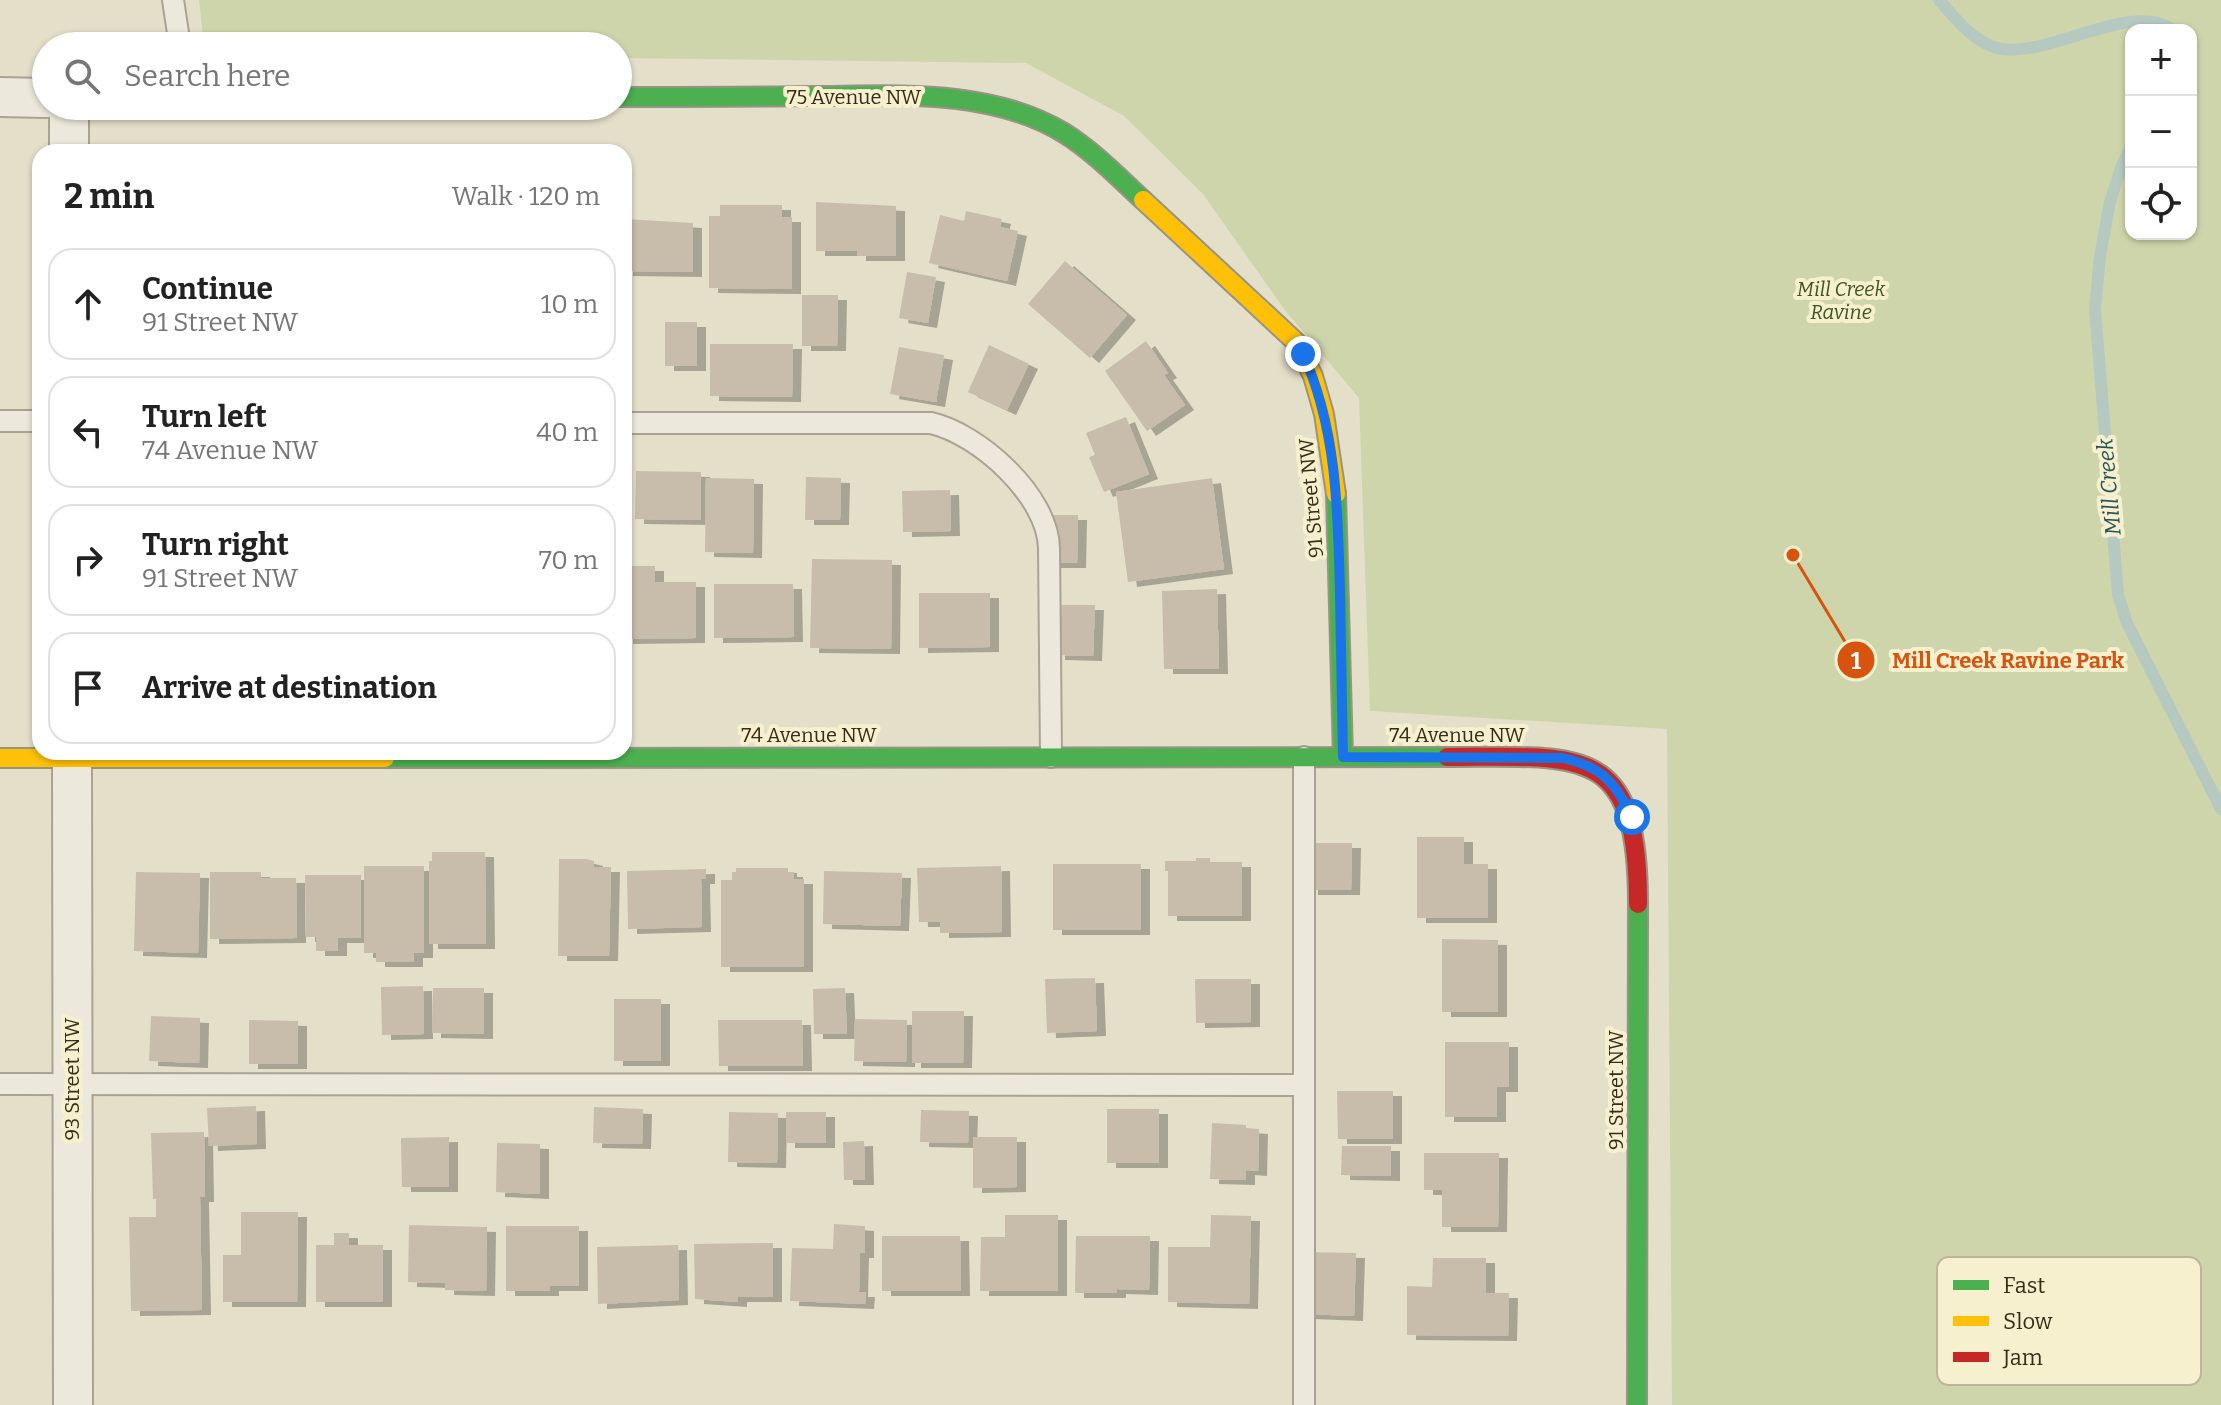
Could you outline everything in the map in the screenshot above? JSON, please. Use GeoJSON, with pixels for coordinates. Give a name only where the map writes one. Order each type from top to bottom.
{"type":"FeatureCollection","features":[{"type":"Feature","properties":{"kind":"street","name":"75 Avenue NW"},"geometry":{"type":"LineString","coordinates":[[632,97],[925,96],[957,99],[1011,110],[1062,132],[1080,144]]}},
{"type":"Feature","properties":{"kind":"street"},"geometry":{"type":"LineString","coordinates":[[0,97],[32,98]]}},
{"type":"Feature","properties":{"kind":"street"},"geometry":{"type":"LineString","coordinates":[[69,120],[69,144]]}},
{"type":"Feature","properties":{"kind":"street","name":"91 Street NW"},"geometry":{"type":"LineString","coordinates":[[1080,144],[1285,330],[1303,354],[1313,376],[1324,414],[1338,509],[1343,757]]}},
{"type":"Feature","properties":{"kind":"street","name":"74 Avenue NW"},"geometry":{"type":"LineString","coordinates":[[632,756],[1563,758],[1584,763],[1611,782]]}},
{"type":"Feature","properties":{"kind":"street","name":"74 Avenue NW"},"geometry":{"type":"LineString","coordinates":[[0,758],[32,757]]}},
{"type":"Feature","properties":{"kind":"street","name":"93 Street NW"},"geometry":{"type":"LineString","coordinates":[[72,760],[73,1405]]}},
{"type":"Feature","properties":{"kind":"street","name":"91 Street NW"},"geometry":{"type":"LineString","coordinates":[[1611,782],[1632,817],[1638,859],[1637,1405]]}},
{"type":"Feature","properties":{"kind":"lane"},"geometry":{"type":"LineString","coordinates":[[173,0],[178,32]]}},
{"type":"Feature","properties":{"kind":"lane"},"geometry":{"type":"LineString","coordinates":[[0,421],[32,421]]}},
{"type":"Feature","properties":{"kind":"lane"},"geometry":{"type":"LineString","coordinates":[[632,423],[931,423],[969,437],[1038,506],[1046,522],[1049,548],[1051,757]]}},
{"type":"Feature","properties":{"kind":"lane"},"geometry":{"type":"LineString","coordinates":[[1304,757],[1304,1405]]}},
{"type":"Feature","properties":{"kind":"lane"},"geometry":{"type":"LineString","coordinates":[[0,1084],[1304,1085]]}},
{"type":"Feature","properties":{"kind":"green space","name":"Mill Creek Ravine"},"geometry":{"type":"Polygon","coordinates":[[[199,0],[2221,0],[2221,1405],[1672,1405],[1667,729],[1370,711],[1359,398],[1284,309],[1203,194],[1124,116],[1026,63],[632,58],[632,32],[202,32],[199,0]]]}},
{"type":"Feature","properties":{"kind":"building"},"geometry":{"type":"Polygon","coordinates":[[[816,202],[896,206],[896,256],[857,256],[857,251],[816,251],[816,202]]]}},
{"type":"Feature","properties":{"kind":"building"},"geometry":{"type":"Polygon","coordinates":[[[720,205],[782,205],[782,217],[792,217],[792,289],[709,288],[709,216],[720,216],[720,205]]]}},
{"type":"Feature","properties":{"kind":"building"},"geometry":{"type":"Polygon","coordinates":[[[966,211],[1002,219],[1000,227],[1018,231],[1007,281],[929,263],[940,215],[964,221],[966,211]]]}},
{"type":"Feature","properties":{"kind":"building"},"geometry":{"type":"Polygon","coordinates":[[[632,219],[693,223],[693,272],[632,271],[632,219]]]}},
{"type":"Feature","properties":{"kind":"building"},"geometry":{"type":"Polygon","coordinates":[[[1065,261],[1127,315],[1090,358],[1028,304],[1065,261]]]}},
{"type":"Feature","properties":{"kind":"building"},"geometry":{"type":"Polygon","coordinates":[[[907,272],[936,277],[928,323],[899,318],[907,272]]]}},
{"type":"Feature","properties":{"kind":"building"},"geometry":{"type":"Polygon","coordinates":[[[802,295],[838,295],[837,346],[802,346],[802,295]]]}},
{"type":"Feature","properties":{"kind":"building"},"geometry":{"type":"Polygon","coordinates":[[[665,322],[697,322],[697,366],[665,366],[665,322]]]}},
{"type":"Feature","properties":{"kind":"building"},"geometry":{"type":"Polygon","coordinates":[[[1146,341],[1185,405],[1147,431],[1105,371],[1146,341]]]}},
{"type":"Feature","properties":{"kind":"building"},"geometry":{"type":"Polygon","coordinates":[[[710,344],[793,344],[792,397],[710,396],[710,344]]]}},
{"type":"Feature","properties":{"kind":"building"},"geometry":{"type":"Polygon","coordinates":[[[989,345],[1029,364],[1007,410],[968,392],[989,345]]]}},
{"type":"Feature","properties":{"kind":"building"},"geometry":{"type":"Polygon","coordinates":[[[899,347],[944,355],[936,402],[890,394],[899,347]]]}},
{"type":"Feature","properties":{"kind":"building"},"geometry":{"type":"Polygon","coordinates":[[[1126,417],[1149,474],[1104,492],[1089,457],[1095,455],[1086,433],[1126,417]]]}},
{"type":"Feature","properties":{"kind":"building"},"geometry":{"type":"Polygon","coordinates":[[[636,471],[701,472],[701,520],[635,519],[636,471]]]}},
{"type":"Feature","properties":{"kind":"building"},"geometry":{"type":"Polygon","coordinates":[[[806,477],[841,478],[840,520],[805,520],[806,477]]]}},
{"type":"Feature","properties":{"kind":"building"},"geometry":{"type":"Polygon","coordinates":[[[706,478],[754,479],[753,553],[705,552],[706,478]]]}},
{"type":"Feature","properties":{"kind":"building"},"geometry":{"type":"Polygon","coordinates":[[[1212,478],[1224,569],[1128,582],[1116,492],[1212,478]]]}},
{"type":"Feature","properties":{"kind":"building"},"geometry":{"type":"Polygon","coordinates":[[[950,490],[951,531],[903,532],[902,491],[950,490]]]}},
{"type":"Feature","properties":{"kind":"building"},"geometry":{"type":"Polygon","coordinates":[[[1043,515],[1078,515],[1077,563],[1043,563],[1043,515]]]}},
{"type":"Feature","properties":{"kind":"building"},"geometry":{"type":"Polygon","coordinates":[[[812,559],[892,560],[891,649],[810,648],[812,559]]]}},
{"type":"Feature","properties":{"kind":"building"},"geometry":{"type":"Polygon","coordinates":[[[632,566],[655,566],[655,582],[696,582],[696,638],[632,639],[632,566]]]}},
{"type":"Feature","properties":{"kind":"building"},"geometry":{"type":"Polygon","coordinates":[[[714,584],[793,584],[794,637],[714,638],[714,584]]]}},
{"type":"Feature","properties":{"kind":"building"},"geometry":{"type":"Polygon","coordinates":[[[1217,589],[1219,669],[1164,669],[1162,591],[1217,589]]]}},
{"type":"Feature","properties":{"kind":"building"},"geometry":{"type":"Polygon","coordinates":[[[919,593],[990,593],[990,647],[919,648],[919,593]]]}},
{"type":"Feature","properties":{"kind":"building"},"geometry":{"type":"Polygon","coordinates":[[[1057,605],[1095,605],[1093,656],[1056,655],[1057,605]]]}},
{"type":"Feature","properties":{"kind":"building"},"geometry":{"type":"Polygon","coordinates":[[[1417,837],[1464,837],[1464,864],[1488,864],[1488,918],[1417,918],[1417,837]]]}},
{"type":"Feature","properties":{"kind":"building"},"geometry":{"type":"Polygon","coordinates":[[[1309,843],[1352,843],[1351,890],[1309,890],[1309,843]]]}},
{"type":"Feature","properties":{"kind":"building"},"geometry":{"type":"Polygon","coordinates":[[[432,852],[485,852],[486,944],[429,944],[429,861],[432,861],[432,852]]]}},
{"type":"Feature","properties":{"kind":"building"},"geometry":{"type":"Polygon","coordinates":[[[1196,858],[1210,858],[1210,862],[1242,862],[1242,916],[1168,916],[1168,871],[1165,871],[1165,861],[1196,861],[1196,858]]]}},
{"type":"Feature","properties":{"kind":"building"},"geometry":{"type":"Polygon","coordinates":[[[559,859],[586,859],[594,861],[594,867],[611,867],[609,956],[558,956],[559,859]]]}},
{"type":"Feature","properties":{"kind":"building"},"geometry":{"type":"Polygon","coordinates":[[[1053,864],[1141,864],[1141,930],[1053,930],[1053,864]]]}},
{"type":"Feature","properties":{"kind":"building"},"geometry":{"type":"Polygon","coordinates":[[[364,866],[424,866],[424,953],[414,953],[414,962],[376,962],[376,953],[364,953],[364,866]]]}},
{"type":"Feature","properties":{"kind":"building"},"geometry":{"type":"Polygon","coordinates":[[[1001,866],[1002,932],[940,933],[940,922],[919,922],[917,868],[1001,866]]]}},
{"type":"Feature","properties":{"kind":"building"},"geometry":{"type":"Polygon","coordinates":[[[736,868],[788,868],[788,872],[794,872],[794,879],[804,879],[804,967],[721,967],[721,880],[732,880],[732,872],[736,872],[736,868]]]}},
{"type":"Feature","properties":{"kind":"building"},"geometry":{"type":"Polygon","coordinates":[[[706,869],[706,879],[701,879],[702,927],[628,929],[627,871],[706,869]]]}},
{"type":"Feature","properties":{"kind":"building"},"geometry":{"type":"Polygon","coordinates":[[[824,871],[902,873],[900,926],[823,924],[824,871]]]}},
{"type":"Feature","properties":{"kind":"building"},"geometry":{"type":"Polygon","coordinates":[[[136,872],[200,873],[198,953],[134,951],[136,872]]]}},
{"type":"Feature","properties":{"kind":"building"},"geometry":{"type":"Polygon","coordinates":[[[210,872],[261,872],[261,878],[296,878],[297,938],[210,939],[210,872]]]}},
{"type":"Feature","properties":{"kind":"building"},"geometry":{"type":"Polygon","coordinates":[[[305,875],[361,875],[361,938],[338,938],[338,951],[316,951],[316,937],[306,937],[305,875]]]}},
{"type":"Feature","properties":{"kind":"building"},"geometry":{"type":"Polygon","coordinates":[[[1442,939],[1498,940],[1498,1012],[1442,1012],[1442,939]]]}},
{"type":"Feature","properties":{"kind":"building"},"geometry":{"type":"Polygon","coordinates":[[[1095,978],[1097,1031],[1047,1033],[1045,979],[1095,978]]]}},
{"type":"Feature","properties":{"kind":"building"},"geometry":{"type":"Polygon","coordinates":[[[1195,979],[1251,979],[1251,1022],[1196,1023],[1195,979]]]}},
{"type":"Feature","properties":{"kind":"building"},"geometry":{"type":"Polygon","coordinates":[[[423,986],[424,1034],[382,1035],[381,987],[423,986]]]}},
{"type":"Feature","properties":{"kind":"building"},"geometry":{"type":"Polygon","coordinates":[[[433,988],[484,988],[484,1034],[432,1033],[433,988]]]}},
{"type":"Feature","properties":{"kind":"building"},"geometry":{"type":"Polygon","coordinates":[[[845,988],[847,1034],[814,1034],[813,989],[845,988]]]}},
{"type":"Feature","properties":{"kind":"building"},"geometry":{"type":"Polygon","coordinates":[[[614,999],[661,999],[661,1061],[614,1061],[614,999]]]}},
{"type":"Feature","properties":{"kind":"building"},"geometry":{"type":"Polygon","coordinates":[[[912,1011],[964,1011],[963,1063],[912,1063],[912,1011]]]}},
{"type":"Feature","properties":{"kind":"building"},"geometry":{"type":"Polygon","coordinates":[[[151,1016],[200,1018],[199,1063],[149,1061],[151,1016]]]}},
{"type":"Feature","properties":{"kind":"building"},"geometry":{"type":"Polygon","coordinates":[[[855,1019],[907,1020],[906,1062],[854,1061],[855,1019]]]}},
{"type":"Feature","properties":{"kind":"building"},"geometry":{"type":"Polygon","coordinates":[[[249,1020],[298,1021],[298,1064],[249,1064],[249,1020]]]}},
{"type":"Feature","properties":{"kind":"building"},"geometry":{"type":"Polygon","coordinates":[[[718,1020],[802,1020],[803,1066],[719,1066],[718,1020]]]}},
{"type":"Feature","properties":{"kind":"building"},"geometry":{"type":"Polygon","coordinates":[[[1445,1042],[1509,1042],[1509,1087],[1497,1087],[1497,1117],[1445,1117],[1445,1042]]]}},
{"type":"Feature","properties":{"kind":"building"},"geometry":{"type":"Polygon","coordinates":[[[1337,1091],[1393,1091],[1393,1139],[1338,1139],[1337,1091]]]}},
{"type":"Feature","properties":{"kind":"building"},"geometry":{"type":"Polygon","coordinates":[[[256,1106],[257,1144],[209,1146],[207,1108],[256,1106]]]}},
{"type":"Feature","properties":{"kind":"building"},"geometry":{"type":"Polygon","coordinates":[[[594,1107],[643,1109],[642,1144],[593,1143],[594,1107]]]}},
{"type":"Feature","properties":{"kind":"building"},"geometry":{"type":"Polygon","coordinates":[[[1107,1109],[1159,1109],[1159,1163],[1107,1163],[1107,1109]]]}},
{"type":"Feature","properties":{"kind":"building"},"geometry":{"type":"Polygon","coordinates":[[[921,1110],[969,1111],[968,1143],[920,1142],[921,1110]]]}},
{"type":"Feature","properties":{"kind":"building"},"geometry":{"type":"Polygon","coordinates":[[[729,1112],[778,1113],[777,1163],[728,1162],[729,1112]]]}},
{"type":"Feature","properties":{"kind":"building"},"geometry":{"type":"Polygon","coordinates":[[[786,1112],[826,1112],[826,1143],[786,1143],[786,1112]]]}},
{"type":"Feature","properties":{"kind":"building"},"geometry":{"type":"Polygon","coordinates":[[[1212,1123],[1259,1129],[1258,1171],[1246,1170],[1246,1180],[1210,1179],[1212,1123]]]}},
{"type":"Feature","properties":{"kind":"building"},"geometry":{"type":"Polygon","coordinates":[[[204,1132],[205,1197],[200,1197],[202,1310],[131,1311],[129,1217],[156,1217],[151,1133],[204,1132]]]}},
{"type":"Feature","properties":{"kind":"building"},"geometry":{"type":"Polygon","coordinates":[[[449,1137],[449,1187],[402,1187],[401,1138],[449,1137]]]}},
{"type":"Feature","properties":{"kind":"building"},"geometry":{"type":"Polygon","coordinates":[[[973,1137],[1017,1137],[1017,1187],[973,1188],[973,1137]]]}},
{"type":"Feature","properties":{"kind":"building"},"geometry":{"type":"Polygon","coordinates":[[[864,1141],[865,1180],[844,1180],[843,1142],[864,1141]]]}},
{"type":"Feature","properties":{"kind":"building"},"geometry":{"type":"Polygon","coordinates":[[[497,1143],[540,1144],[540,1194],[496,1192],[497,1143]]]}},
{"type":"Feature","properties":{"kind":"building"},"geometry":{"type":"Polygon","coordinates":[[[1342,1146],[1391,1146],[1391,1176],[1341,1175],[1342,1146]]]}},
{"type":"Feature","properties":{"kind":"building"},"geometry":{"type":"Polygon","coordinates":[[[1424,1153],[1499,1153],[1498,1227],[1442,1227],[1442,1190],[1424,1190],[1424,1153]]]}},
{"type":"Feature","properties":{"kind":"building"},"geometry":{"type":"Polygon","coordinates":[[[241,1212],[298,1212],[297,1302],[223,1302],[223,1255],[241,1255],[241,1212]]]}},
{"type":"Feature","properties":{"kind":"building"},"geometry":{"type":"Polygon","coordinates":[[[1005,1215],[1058,1215],[1058,1291],[980,1291],[981,1237],[1005,1237],[1005,1215]]]}},
{"type":"Feature","properties":{"kind":"building"},"geometry":{"type":"Polygon","coordinates":[[[1211,1215],[1251,1216],[1249,1304],[1168,1302],[1168,1247],[1210,1247],[1211,1215]]]}},
{"type":"Feature","properties":{"kind":"building"},"geometry":{"type":"Polygon","coordinates":[[[834,1224],[865,1226],[865,1253],[860,1253],[859,1292],[866,1292],[865,1304],[790,1301],[792,1248],[833,1249],[834,1224]]]}},
{"type":"Feature","properties":{"kind":"building"},"geometry":{"type":"Polygon","coordinates":[[[409,1225],[487,1227],[486,1291],[445,1290],[445,1283],[408,1282],[409,1225]]]}},
{"type":"Feature","properties":{"kind":"building"},"geometry":{"type":"Polygon","coordinates":[[[506,1226],[579,1226],[579,1286],[550,1286],[550,1291],[506,1291],[506,1226]]]}},
{"type":"Feature","properties":{"kind":"building"},"geometry":{"type":"Polygon","coordinates":[[[334,1233],[349,1233],[349,1245],[383,1245],[383,1302],[316,1302],[316,1245],[334,1245],[334,1233]]]}},
{"type":"Feature","properties":{"kind":"building"},"geometry":{"type":"Polygon","coordinates":[[[882,1236],[960,1236],[961,1291],[882,1291],[882,1236]]]}},
{"type":"Feature","properties":{"kind":"building"},"geometry":{"type":"Polygon","coordinates":[[[1076,1236],[1150,1236],[1149,1290],[1075,1293],[1076,1236]]]}},
{"type":"Feature","properties":{"kind":"building"},"geometry":{"type":"Polygon","coordinates":[[[773,1243],[773,1297],[738,1297],[738,1302],[695,1299],[694,1244],[773,1243]]]}},
{"type":"Feature","properties":{"kind":"building"},"geometry":{"type":"Polygon","coordinates":[[[678,1245],[679,1300],[598,1304],[597,1247],[678,1245]]]}},
{"type":"Feature","properties":{"kind":"building"},"geometry":{"type":"Polygon","coordinates":[[[1307,1252],[1356,1253],[1354,1316],[1305,1314],[1307,1252]]]}},
{"type":"Feature","properties":{"kind":"building"},"geometry":{"type":"Polygon","coordinates":[[[1433,1258],[1486,1258],[1486,1293],[1509,1293],[1508,1336],[1407,1335],[1407,1286],[1432,1287],[1433,1258]]]}},
{"type":"Feature","properties":{"kind":"waterway"},"geometry":{"type":"LineString","coordinates":[[1939,0],[1974,36],[2001,49],[2043,45],[2136,21],[2158,24]]}},
{"type":"Feature","properties":{"kind":"waterway","name":"Mill Creek"},"geometry":{"type":"LineString","coordinates":[[2125,159],[2110,202],[2100,256],[2095,309],[2118,595],[2127,623],[2221,809]]}},
{"type":"Feature","properties":{"kind":"traffic: fast"},"geometry":{"type":"LineString","coordinates":[[632,97],[906,96],[972,101],[1035,118],[1064,133],[1095,156],[1143,200]]}},
{"type":"Feature","properties":{"kind":"traffic: fast"},"geometry":{"type":"LineString","coordinates":[[1336,494],[1343,757]]}},
{"type":"Feature","properties":{"kind":"traffic: fast"},"geometry":{"type":"LineString","coordinates":[[632,758],[1447,757]]}},
{"type":"Feature","properties":{"kind":"traffic: fast"},"geometry":{"type":"LineString","coordinates":[[1637,1405],[1638,904]]}},
{"type":"Feature","properties":{"kind":"traffic: slow"},"geometry":{"type":"LineString","coordinates":[[1143,200],[1296,342],[1313,376],[1324,414],[1336,494]]}},
{"type":"Feature","properties":{"kind":"traffic: slow"},"geometry":{"type":"LineString","coordinates":[[0,758],[32,758]]}},
{"type":"Feature","properties":{"kind":"traffic: jam"},"geometry":{"type":"LineString","coordinates":[[1447,757],[1534,757],[1567,761],[1593,770],[1613,787],[1627,813],[1635,851],[1638,904]]}},
{"type":"Feature","properties":{"kind":"place","name":"Mill Creek Ravine Park"},"geometry":{"type":"Point","coordinates":[1793,555]}},
{"type":"Feature","properties":{"kind":"route"},"geometry":{"type":"LineString","coordinates":[[1303,354],[1324,414],[1338,509],[1343,757],[1563,758],[1584,763],[1600,772],[1623,797],[1632,817]]}}]}
